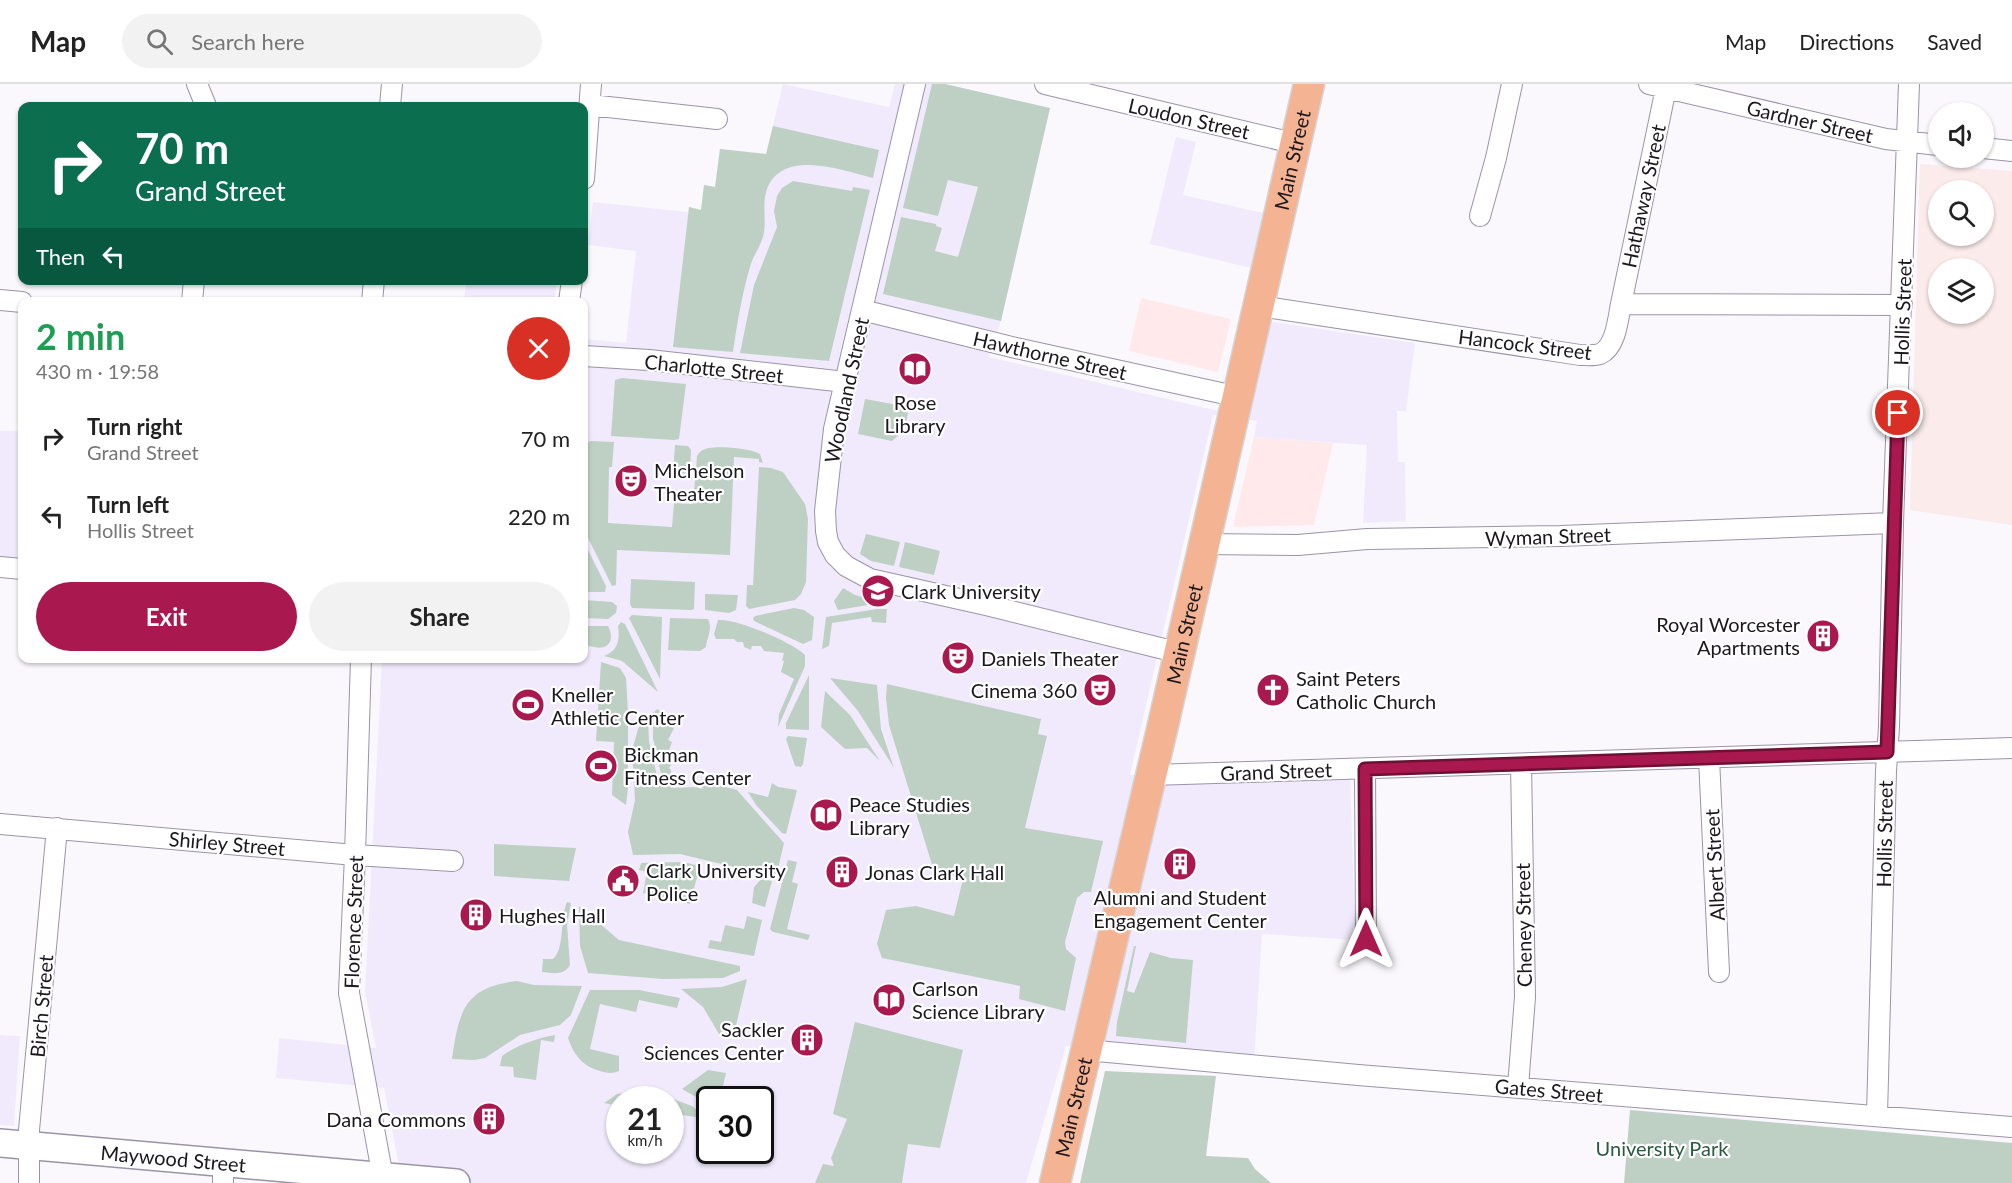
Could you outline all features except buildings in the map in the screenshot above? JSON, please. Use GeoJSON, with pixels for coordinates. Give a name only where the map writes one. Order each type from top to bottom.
{"type":"FeatureCollection","features":[{"type":"Feature","properties":{"kind":"main road","name":"Main Street"},"geometry":{"type":"LineString","coordinates":[[1055,1183],[1180,653],[1310,84]]}},
{"type":"Feature","properties":{"kind":"street"},"geometry":{"type":"LineString","coordinates":[[197,84],[204,102]]}},
{"type":"Feature","properties":{"kind":"street"},"geometry":{"type":"LineString","coordinates":[[390,102],[392,84]]}},
{"type":"Feature","properties":{"kind":"street"},"geometry":{"type":"LineString","coordinates":[[588,130],[591,84]]}},
{"type":"Feature","properties":{"kind":"street","name":"Woodland Street"},"geometry":{"type":"LineString","coordinates":[[915,84],[832,439],[825,511],[828,542],[835,555],[846,566],[870,579],[1180,653]]}},
{"type":"Feature","properties":{"kind":"street","name":"Loudon Street"},"geometry":{"type":"LineString","coordinates":[[1045,84],[1297,144]]}},
{"type":"Feature","properties":{"kind":"street"},"geometry":{"type":"LineString","coordinates":[[1480,216],[1496,158],[1512,84]]}},
{"type":"Feature","properties":{"kind":"street","name":"Hollis Street"},"geometry":{"type":"LineString","coordinates":[[1877,1116],[1893,524],[1902,305],[1905,141],[1909,84]]}},
{"type":"Feature","properties":{"kind":"street","name":"Gardner Street"},"geometry":{"type":"LineString","coordinates":[[1657,86],[1886,139],[1928,144]]}},
{"type":"Feature","properties":{"kind":"street","name":"Hathaway Street"},"geometry":{"type":"LineString","coordinates":[[1621,304],[1657,86]]}},
{"type":"Feature","properties":{"kind":"street"},"geometry":{"type":"LineString","coordinates":[[590,105],[717,119]]}},
{"type":"Feature","properties":{"kind":"street"},"geometry":{"type":"LineString","coordinates":[[1994,149],[2012,151]]}},
{"type":"Feature","properties":{"kind":"street"},"geometry":{"type":"LineString","coordinates":[[0,300],[18,302]]}},
{"type":"Feature","properties":{"kind":"street"},"geometry":{"type":"LineString","coordinates":[[1621,304],[1902,305]]}},
{"type":"Feature","properties":{"kind":"street","name":"Hancock Street"},"geometry":{"type":"LineString","coordinates":[[1259,306],[1580,355],[1598,355],[1607,348],[1613,337],[1621,304]]}},
{"type":"Feature","properties":{"kind":"street","name":"Hawthorne Street"},"geometry":{"type":"LineString","coordinates":[[862,310],[1016,348],[1239,397]]}},
{"type":"Feature","properties":{"kind":"street","name":"Charlotte Street"},"geometry":{"type":"LineString","coordinates":[[588,356],[649,360],[845,382]]}},
{"type":"Feature","properties":{"kind":"street","name":"Wyman Street"},"geometry":{"type":"LineString","coordinates":[[1204,544],[1298,545],[1367,539],[1549,536],[1893,524]]}},
{"type":"Feature","properties":{"kind":"street"},"geometry":{"type":"LineString","coordinates":[[0,567],[18,569]]}},
{"type":"Feature","properties":{"kind":"street","name":"Florence Street"},"geometry":{"type":"LineString","coordinates":[[361,663],[349,993],[383,1180]]}},
{"type":"Feature","properties":{"kind":"street","name":"Grand Street"},"geometry":{"type":"LineString","coordinates":[[1151,775],[2012,748]]}},
{"type":"Feature","properties":{"kind":"street","name":"Albert Street"},"geometry":{"type":"LineString","coordinates":[[1709,758],[1719,972]]}},
{"type":"Feature","properties":{"kind":"street","name":"Cheney Street"},"geometry":{"type":"LineString","coordinates":[[1518,1087],[1524,997],[1521,764]]}},
{"type":"Feature","properties":{"kind":"street"},"geometry":{"type":"LineString","coordinates":[[1365,769],[1366,939]]}},
{"type":"Feature","properties":{"kind":"street","name":"Shirley Street"},"geometry":{"type":"LineString","coordinates":[[0,824],[355,855],[453,861]]}},
{"type":"Feature","properties":{"kind":"street","name":"Birch Street"},"geometry":{"type":"LineString","coordinates":[[29,1183],[29,1130],[57,828]]}},
{"type":"Feature","properties":{"kind":"street","name":"Gates Street"},"geometry":{"type":"LineString","coordinates":[[1086,1050],[1358,1075],[2012,1127]]}},
{"type":"Feature","properties":{"kind":"street","name":"Maywood Street"},"geometry":{"type":"LineString","coordinates":[[0,1143],[223,1173],[456,1183]]}},
{"type":"Feature","properties":{"kind":"shaded area","name":"Clark University"},"geometry":{"type":"Polygon","coordinates":[[[783,84],[889,107],[895,84],[944,84],[1050,108],[1001,321],[989,357],[1231,414],[1264,271],[1150,244],[1176,137],[1196,142],[1183,195],[1281,217],[1259,320],[1415,343],[1406,411],[1397,411],[1398,462],[1405,462],[1406,521],[1363,523],[1367,445],[1254,437],[1257,421],[1213,415],[1130,775],[1350,771],[1355,940],[1262,934],[1254,1062],[1066,1046],[1026,1183],[405,1183],[399,1166],[384,1088],[276,1078],[279,1038],[376,1048],[365,992],[382,663],[588,663],[588,339],[626,343],[636,251],[588,245],[593,202],[688,212],[689,207],[701,210],[704,185],[715,187],[720,149],[766,154],[783,84]]]}},
{"type":"Feature","properties":{"kind":"shaded area"},"geometry":{"type":"Polygon","coordinates":[[[1920,164],[1928,165],[1928,168],[2012,171],[2012,525],[1910,510],[1920,164]]]}},
{"type":"Feature","properties":{"kind":"shaded area"},"geometry":{"type":"Polygon","coordinates":[[[466,285],[556,285],[555,297],[464,297],[466,285]]]}},
{"type":"Feature","properties":{"kind":"shaded area"},"geometry":{"type":"Polygon","coordinates":[[[1141,298],[1231,319],[1218,372],[1129,351],[1141,298]]]}},
{"type":"Feature","properties":{"kind":"shaded area"},"geometry":{"type":"Polygon","coordinates":[[[0,431],[18,431],[17,559],[0,557],[0,431]]]}},
{"type":"Feature","properties":{"kind":"shaded area"},"geometry":{"type":"Polygon","coordinates":[[[1254,437],[1333,443],[1314,525],[1233,527],[1254,437]]]}},
{"type":"Feature","properties":{"kind":"shaded area"},"geometry":{"type":"Polygon","coordinates":[[[0,1035],[20,1036],[14,1126],[0,1125],[0,1035]]]}},
{"type":"Feature","properties":{"kind":"green space"},"geometry":{"type":"Polygon","coordinates":[[[932,84],[945,84],[1050,108],[1001,321],[883,294],[901,217],[936,224],[942,228],[935,251],[958,257],[978,187],[948,180],[938,216],[903,208],[932,84]]]}},
{"type":"Feature","properties":{"kind":"green space"},"geometry":{"type":"Polygon","coordinates":[[[773,126],[879,150],[873,178],[845,170],[813,165],[784,170],[773,178],[766,192],[763,237],[747,277],[733,352],[673,347],[689,207],[701,210],[704,185],[715,187],[720,149],[766,154],[773,126]]]}},
{"type":"Feature","properties":{"kind":"green space"},"geometry":{"type":"Polygon","coordinates":[[[793,181],[852,191],[853,187],[870,190],[829,361],[740,353],[754,285],[777,227],[774,211],[777,196],[782,188],[793,181]]]}},
{"type":"Feature","properties":{"kind":"green space"},"geometry":{"type":"Polygon","coordinates":[[[622,378],[686,384],[679,439],[611,436],[615,380],[622,378]]]}},
{"type":"Feature","properties":{"kind":"green space"},"geometry":{"type":"Polygon","coordinates":[[[865,399],[909,407],[905,429],[892,441],[858,434],[865,399]]]}},
{"type":"Feature","properties":{"kind":"green space"},"geometry":{"type":"Polygon","coordinates":[[[588,442],[614,442],[612,467],[609,467],[608,523],[672,527],[674,503],[693,504],[697,456],[703,450],[727,447],[760,454],[763,463],[759,462],[759,459],[734,457],[730,555],[617,550],[616,585],[612,586],[588,538],[588,442]]]}},
{"type":"Feature","properties":{"kind":"green space"},"geometry":{"type":"Polygon","coordinates":[[[675,445],[688,446],[691,450],[690,474],[673,473],[675,445]]]}},
{"type":"Feature","properties":{"kind":"green space"},"geometry":{"type":"Polygon","coordinates":[[[759,467],[783,472],[805,504],[808,519],[806,582],[801,594],[795,600],[749,609],[746,606],[747,585],[753,585],[759,467]]]}},
{"type":"Feature","properties":{"kind":"green space"},"geometry":{"type":"Polygon","coordinates":[[[866,534],[900,542],[894,566],[871,561],[860,554],[866,534]]]}},
{"type":"Feature","properties":{"kind":"green space"},"geometry":{"type":"Polygon","coordinates":[[[905,542],[940,551],[934,575],[899,567],[905,542]]]}},
{"type":"Feature","properties":{"kind":"green space"},"geometry":{"type":"Polygon","coordinates":[[[588,550],[606,586],[605,592],[588,592],[588,550]]]}},
{"type":"Feature","properties":{"kind":"green space"},"geometry":{"type":"Polygon","coordinates":[[[631,579],[695,582],[694,609],[632,608],[630,604],[631,579]]]}},
{"type":"Feature","properties":{"kind":"green space"},"geometry":{"type":"Polygon","coordinates":[[[843,588],[855,595],[880,601],[880,603],[838,610],[834,601],[843,588]]]}},
{"type":"Feature","properties":{"kind":"green space"},"geometry":{"type":"Polygon","coordinates":[[[705,594],[738,595],[736,610],[729,613],[705,610],[705,594]]]}},
{"type":"Feature","properties":{"kind":"green space"},"geometry":{"type":"Polygon","coordinates":[[[588,600],[612,602],[617,606],[616,613],[608,619],[588,618],[588,600]]]}},
{"type":"Feature","properties":{"kind":"green space"},"geometry":{"type":"Polygon","coordinates":[[[794,608],[804,610],[814,617],[812,640],[803,644],[754,621],[753,618],[755,616],[794,608]]]}},
{"type":"Feature","properties":{"kind":"green space"},"geometry":{"type":"Polygon","coordinates":[[[887,609],[886,623],[872,622],[871,617],[832,623],[829,646],[822,649],[826,617],[887,609]]]}},
{"type":"Feature","properties":{"kind":"green space"},"geometry":{"type":"Polygon","coordinates":[[[632,615],[662,617],[660,679],[629,618],[632,615]]]}},
{"type":"Feature","properties":{"kind":"green space"},"geometry":{"type":"Polygon","coordinates":[[[670,618],[708,619],[710,630],[706,647],[700,651],[668,650],[670,618]]]}},
{"type":"Feature","properties":{"kind":"green space"},"geometry":{"type":"Polygon","coordinates":[[[718,620],[726,620],[763,632],[805,655],[805,666],[778,727],[779,714],[794,679],[781,672],[784,653],[764,651],[761,646],[752,646],[751,650],[744,647],[743,642],[737,642],[734,639],[716,639],[714,634],[718,620]]]}},
{"type":"Feature","properties":{"kind":"green space"},"geometry":{"type":"Polygon","coordinates":[[[621,622],[625,624],[658,692],[622,661],[604,656],[609,654],[617,644],[618,626],[621,622]]]}},
{"type":"Feature","properties":{"kind":"green space"},"geometry":{"type":"Polygon","coordinates":[[[588,626],[608,626],[611,635],[607,646],[588,646],[588,626]]]}},
{"type":"Feature","properties":{"kind":"green space"},"geometry":{"type":"Polygon","coordinates":[[[601,662],[620,668],[626,678],[628,788],[626,805],[612,795],[614,742],[596,741],[601,662]]]}},
{"type":"Feature","properties":{"kind":"green space"},"geometry":{"type":"Polygon","coordinates":[[[809,675],[809,730],[786,729],[786,723],[809,675]]]}},
{"type":"Feature","properties":{"kind":"green space"},"geometry":{"type":"Polygon","coordinates":[[[830,678],[877,685],[881,729],[894,768],[858,711],[830,678]]]}},
{"type":"Feature","properties":{"kind":"green space"},"geometry":{"type":"Polygon","coordinates":[[[887,684],[1041,719],[1038,734],[1047,736],[1025,828],[1103,841],[1091,892],[1084,892],[1077,898],[1065,942],[1066,949],[1076,958],[1065,1011],[1019,999],[1020,986],[882,958],[877,944],[886,910],[916,906],[954,916],[963,879],[934,871],[889,725],[887,684]]]}},
{"type":"Feature","properties":{"kind":"green space"},"geometry":{"type":"Polygon","coordinates":[[[825,691],[850,715],[880,761],[867,748],[845,749],[821,727],[825,691]]]}},
{"type":"Feature","properties":{"kind":"green space"},"geometry":{"type":"Polygon","coordinates":[[[657,709],[673,717],[670,726],[674,728],[668,740],[672,742],[668,753],[671,756],[669,761],[672,763],[669,768],[671,788],[702,789],[705,782],[737,790],[784,843],[776,877],[680,854],[633,855],[628,832],[635,800],[632,751],[638,729],[645,717],[648,717],[649,741],[657,776],[661,774],[653,738],[653,713],[657,709]]]}},
{"type":"Feature","properties":{"kind":"green space"},"geometry":{"type":"Polygon","coordinates":[[[788,736],[807,738],[801,767],[795,766],[786,739],[788,736]]]}},
{"type":"Feature","properties":{"kind":"green space"},"geometry":{"type":"Polygon","coordinates":[[[772,783],[778,787],[797,790],[786,834],[782,833],[756,805],[748,792],[768,797],[772,783]]]}},
{"type":"Feature","properties":{"kind":"green space"},"geometry":{"type":"Polygon","coordinates":[[[494,844],[576,848],[569,881],[494,876],[494,844]]]}},
{"type":"Feature","properties":{"kind":"green space"},"geometry":{"type":"Polygon","coordinates":[[[788,860],[797,862],[792,882],[798,884],[787,929],[810,935],[808,940],[773,932],[770,929],[788,860]]]}},
{"type":"Feature","properties":{"kind":"green space"},"geometry":{"type":"Polygon","coordinates":[[[683,862],[700,866],[690,904],[643,893],[647,872],[639,870],[641,863],[683,862]]]}},
{"type":"Feature","properties":{"kind":"green space"},"geometry":{"type":"Polygon","coordinates":[[[761,879],[772,881],[765,907],[752,903],[754,887],[761,879]]]}},
{"type":"Feature","properties":{"kind":"green space"},"geometry":{"type":"Polygon","coordinates":[[[567,902],[571,903],[567,925],[570,965],[568,969],[561,972],[542,972],[543,959],[553,959],[557,954],[567,902]]]}},
{"type":"Feature","properties":{"kind":"green space"},"geometry":{"type":"Polygon","coordinates":[[[579,906],[619,940],[740,966],[740,971],[723,978],[663,979],[588,973],[580,946],[579,906]]]}},
{"type":"Feature","properties":{"kind":"green space"},"geometry":{"type":"Polygon","coordinates":[[[747,916],[762,920],[754,956],[708,948],[710,940],[721,942],[725,925],[744,929],[747,916]]]}},
{"type":"Feature","properties":{"kind":"green space"},"geometry":{"type":"Polygon","coordinates":[[[1134,946],[1136,946],[1127,991],[1134,993],[1150,952],[1171,958],[1193,960],[1186,1043],[1116,1036],[1134,946]]]}},
{"type":"Feature","properties":{"kind":"green space"},"geometry":{"type":"Polygon","coordinates":[[[747,979],[733,1038],[719,1034],[703,1007],[681,989],[722,987],[747,979]]]}},
{"type":"Feature","properties":{"kind":"green space"},"geometry":{"type":"Polygon","coordinates":[[[517,981],[534,985],[582,986],[571,1015],[560,1025],[520,1035],[485,1058],[452,1059],[458,1027],[467,1004],[485,989],[517,981]]]}},
{"type":"Feature","properties":{"kind":"green space"},"geometry":{"type":"Polygon","coordinates":[[[590,990],[639,990],[680,998],[677,1008],[639,1000],[636,1012],[600,1004],[590,1049],[619,1056],[619,1071],[610,1073],[594,1069],[584,1063],[576,1055],[568,1038],[590,990]]]}},
{"type":"Feature","properties":{"kind":"green space"},"geometry":{"type":"Polygon","coordinates":[[[855,1022],[963,1050],[940,1148],[908,1144],[902,1183],[815,1183],[823,1164],[834,1166],[831,1158],[847,1119],[833,1114],[855,1022]]]}},
{"type":"Feature","properties":{"kind":"green space"},"geometry":{"type":"Polygon","coordinates":[[[555,1035],[554,1042],[541,1040],[536,1080],[514,1077],[513,1067],[500,1066],[502,1056],[515,1048],[555,1035]]]}},
{"type":"Feature","properties":{"kind":"green space"},"geometry":{"type":"Polygon","coordinates":[[[708,1070],[726,1073],[723,1086],[696,1086],[696,1097],[684,1090],[684,1088],[708,1070]]]}},
{"type":"Feature","properties":{"kind":"green space"},"geometry":{"type":"Polygon","coordinates":[[[1105,1071],[1216,1076],[1206,1156],[1248,1158],[1255,1169],[1271,1183],[1080,1183],[1105,1071]]]}},
{"type":"Feature","properties":{"kind":"green space"},"geometry":{"type":"Polygon","coordinates":[[[684,1103],[696,1109],[696,1117],[684,1115],[684,1103]]]}},
{"type":"Feature","properties":{"kind":"green space","name":"University Park"},"geometry":{"type":"Polygon","coordinates":[[[1630,1110],[2012,1143],[2012,1183],[1624,1183],[1630,1110]]]}},
{"type":"Feature","properties":{"kind":"place","name":"Rose Library"},"geometry":{"type":"Point","coordinates":[915,369]}},
{"type":"Feature","properties":{"kind":"place","name":"Michelson Theater"},"geometry":{"type":"Point","coordinates":[631,481]}},
{"type":"Feature","properties":{"kind":"place","name":"Clark University"},"geometry":{"type":"Point","coordinates":[878,591]}},
{"type":"Feature","properties":{"kind":"place","name":"Royal Worcester Apartments"},"geometry":{"type":"Point","coordinates":[1823,636]}},
{"type":"Feature","properties":{"kind":"place","name":"Daniels Theater"},"geometry":{"type":"Point","coordinates":[958,658]}},
{"type":"Feature","properties":{"kind":"place","name":"Cinema 360"},"geometry":{"type":"Point","coordinates":[1100,690]}},
{"type":"Feature","properties":{"kind":"place","name":"Saint Peters Catholic Church"},"geometry":{"type":"Point","coordinates":[1273,690]}},
{"type":"Feature","properties":{"kind":"place","name":"Kneller Athletic Center"},"geometry":{"type":"Point","coordinates":[528,705]}},
{"type":"Feature","properties":{"kind":"place","name":"Bickman Fitness Center"},"geometry":{"type":"Point","coordinates":[601,766]}},
{"type":"Feature","properties":{"kind":"place","name":"Peace Studies Library"},"geometry":{"type":"Point","coordinates":[826,815]}},
{"type":"Feature","properties":{"kind":"place","name":"Alumni and Student Engagement Center"},"geometry":{"type":"Point","coordinates":[1180,864]}},
{"type":"Feature","properties":{"kind":"place","name":"Jonas Clark Hall"},"geometry":{"type":"Point","coordinates":[842,872]}},
{"type":"Feature","properties":{"kind":"place","name":"Clark University Police"},"geometry":{"type":"Point","coordinates":[623,881]}},
{"type":"Feature","properties":{"kind":"place","name":"Hughes Hall"},"geometry":{"type":"Point","coordinates":[476,915]}},
{"type":"Feature","properties":{"kind":"place","name":"Carlson Science Library"},"geometry":{"type":"Point","coordinates":[889,1000]}},
{"type":"Feature","properties":{"kind":"place","name":"Sackler Sciences Center"},"geometry":{"type":"Point","coordinates":[807,1040]}},
{"type":"Feature","properties":{"kind":"place","name":"Dana Commons"},"geometry":{"type":"Point","coordinates":[489,1119]}},
{"type":"Feature","properties":{"kind":"route"},"geometry":{"type":"LineString","coordinates":[[1366,939],[1365,769],[1887,752],[1898,413]]}}]}
